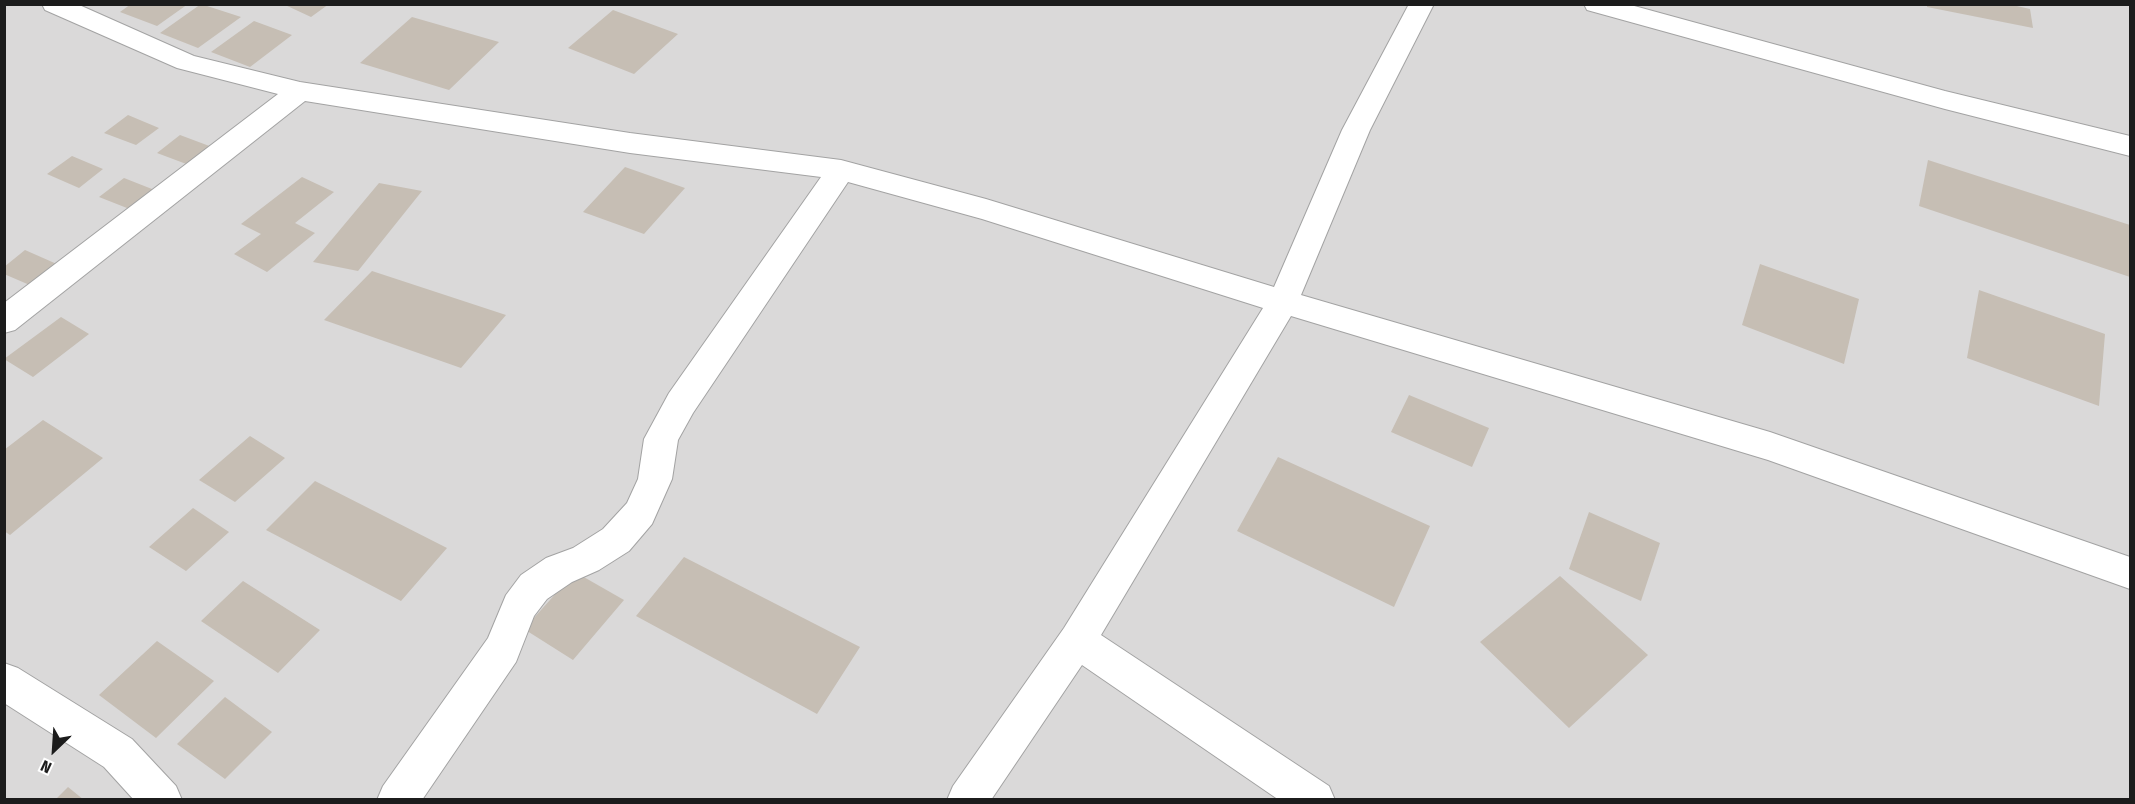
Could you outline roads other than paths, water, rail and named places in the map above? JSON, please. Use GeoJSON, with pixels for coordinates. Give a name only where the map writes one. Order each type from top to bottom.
{"type":"FeatureCollection","features":[{"type":"Feature","properties":{"kind":"street"},"geometry":{"type":"LineString","coordinates":[[54,4],[186,62],[300,91],[630,143],[841,170],[986,210],[1283,302],[1770,446],[2130,573]]}},
{"type":"Feature","properties":{"kind":"street"},"geometry":{"type":"LineString","coordinates":[[967,800],[1077,640],[1283,302],[1356,130],[1422,4]]}},
{"type":"Feature","properties":{"kind":"street"},"geometry":{"type":"LineString","coordinates":[[1596,4],[1945,100],[2130,146]]}},
{"type":"Feature","properties":{"kind":"street"},"geometry":{"type":"LineString","coordinates":[[4,321],[300,91]]}},
{"type":"Feature","properties":{"kind":"street"},"geometry":{"type":"LineString","coordinates":[[397,800],[503,649],[519,607],[534,587],[559,570],[586,559],[616,540],[640,513],[655,479],[661,439],[681,403],[841,170]]}},
{"type":"Feature","properties":{"kind":"street"},"geometry":{"type":"LineString","coordinates":[[1077,640],[1315,800]]}},
{"type":"Feature","properties":{"kind":"street"},"geometry":{"type":"LineString","coordinates":[[4,681],[118,753],[162,800]]}}]}
